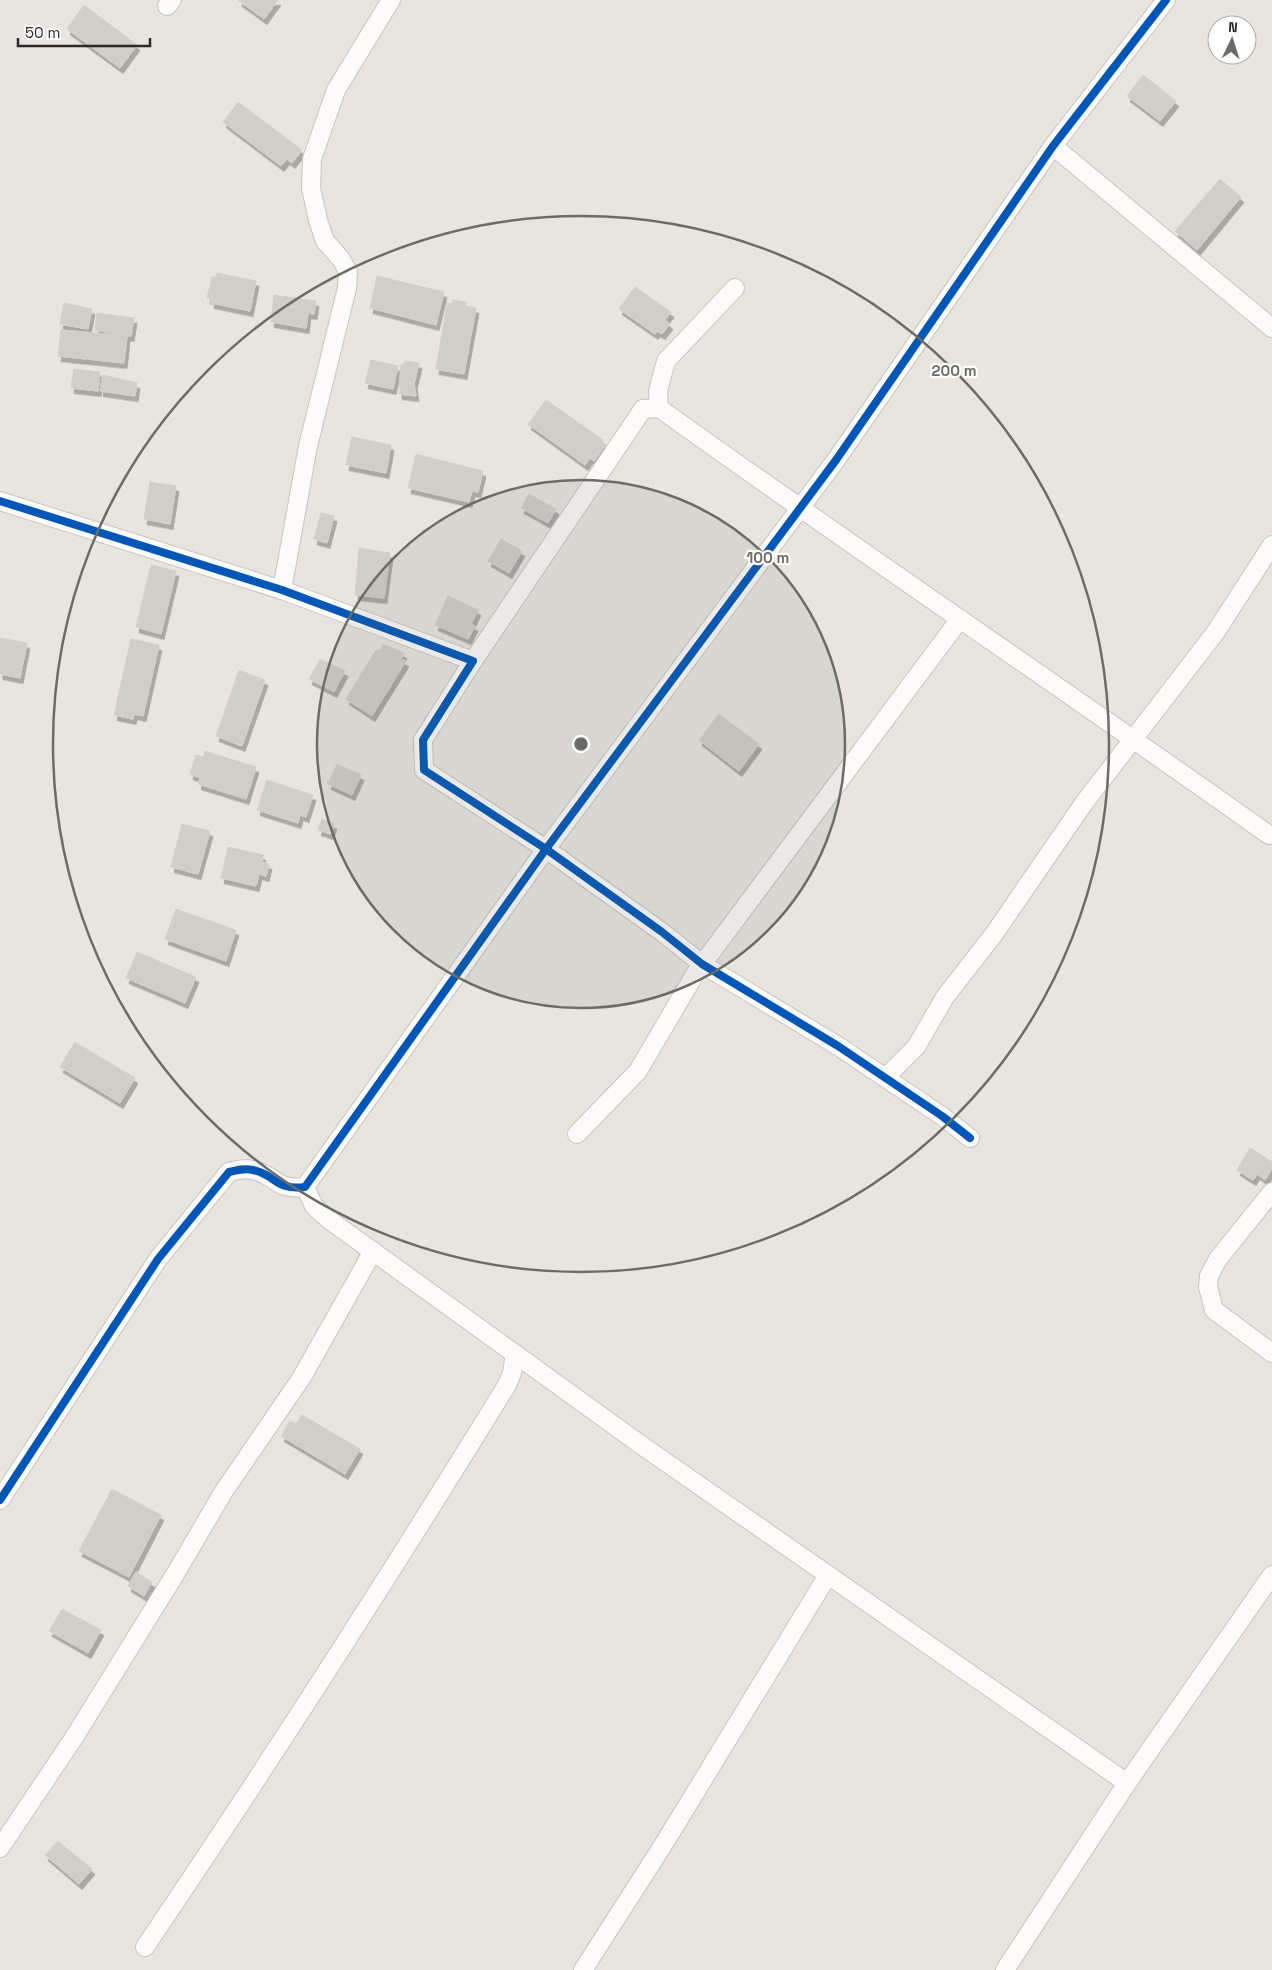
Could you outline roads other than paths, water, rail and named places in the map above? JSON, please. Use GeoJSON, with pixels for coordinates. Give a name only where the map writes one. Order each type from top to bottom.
{"type":"FeatureCollection","features":[{"type":"Feature","properties":{"kind":"street"},"geometry":{"type":"LineString","coordinates":[[282,590],[308,446],[348,280],[348,272],[341,259],[325,241],[318,220],[311,188],[312,159],[336,90],[391,0]]}},
{"type":"Feature","properties":{"kind":"street"},"geometry":{"type":"LineString","coordinates":[[0,1500],[158,1258],[229,1172],[242,1169],[253,1170],[267,1176],[281,1186],[292,1189],[305,1187],[546,849],[842,452],[1053,146],[1166,0]]}},
{"type":"Feature","properties":{"kind":"street"},"geometry":{"type":"LineString","coordinates":[[1053,146],[1272,328]]}},
{"type":"Feature","properties":{"kind":"street"},"geometry":{"type":"LineString","coordinates":[[659,408],[658,391],[666,361],[735,288]]}},
{"type":"Feature","properties":{"kind":"street"},"geometry":{"type":"LineString","coordinates":[[970,1138],[886,1077],[702,964],[662,932],[546,849],[424,770],[423,740],[473,661],[643,409],[659,408],[799,509],[1135,739],[1269,835]]}},
{"type":"Feature","properties":{"kind":"street"},"geometry":{"type":"LineString","coordinates":[[0,501],[282,590],[473,661]]}},
{"type":"Feature","properties":{"kind":"street"},"geometry":{"type":"LineString","coordinates":[[886,1077],[916,1047],[945,997],[994,934],[1084,803],[1215,633],[1272,545]]}},
{"type":"Feature","properties":{"kind":"street"},"geometry":{"type":"LineString","coordinates":[[577,1134],[638,1071],[702,964],[960,619]]}},
{"type":"Feature","properties":{"kind":"street"},"geometry":{"type":"LineString","coordinates":[[305,1187],[314,1206],[328,1219],[644,1447],[1127,1783]]}},
{"type":"Feature","properties":{"kind":"street"},"geometry":{"type":"LineString","coordinates":[[1272,1192],[1218,1259],[1209,1276],[1208,1287],[1214,1310],[1272,1353]]}},
{"type":"Feature","properties":{"kind":"street"},"geometry":{"type":"LineString","coordinates":[[0,1848],[75,1736],[224,1492],[302,1378],[373,1251]]}},
{"type":"Feature","properties":{"kind":"street"},"geometry":{"type":"LineString","coordinates":[[145,1947],[244,1800],[439,1496],[507,1385],[512,1374],[515,1354]]}},
{"type":"Feature","properties":{"kind":"street"},"geometry":{"type":"LineString","coordinates":[[583,1970],[660,1850],[828,1575]]}},
{"type":"Feature","properties":{"kind":"street"},"geometry":{"type":"LineString","coordinates":[[1005,1970],[1127,1783],[1272,1575]]}}]}
